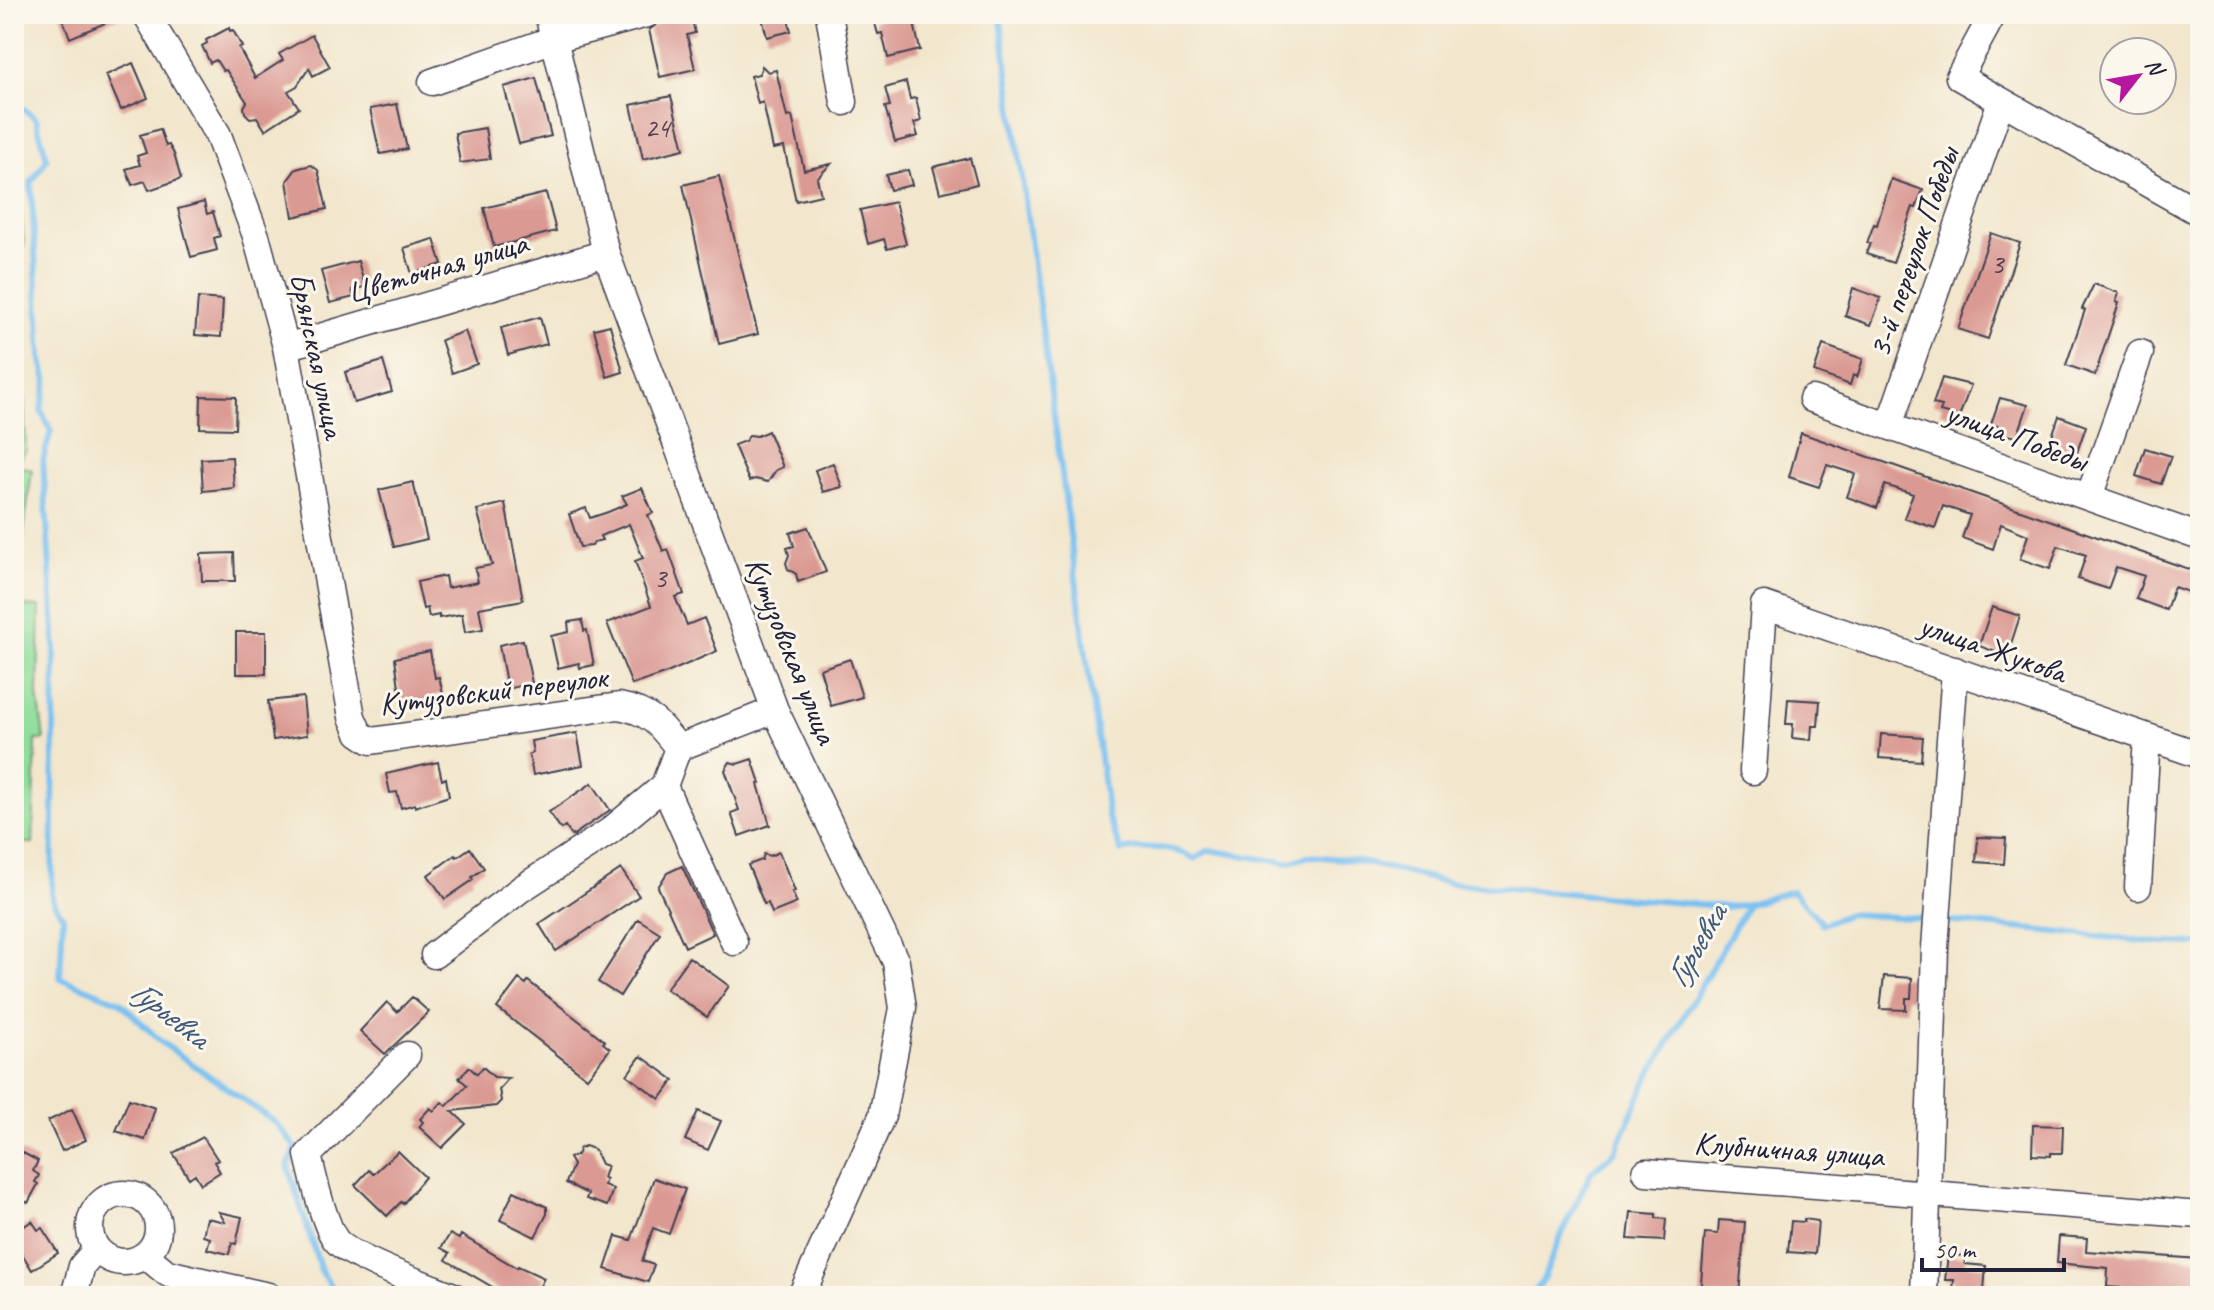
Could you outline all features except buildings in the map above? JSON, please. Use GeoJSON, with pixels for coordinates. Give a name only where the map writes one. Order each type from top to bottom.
{"type":"FeatureCollection","features":[{"type":"Feature","properties":{"kind":"street","name":"Брянская улица"},"geometry":{"type":"LineString","coordinates":[[146,14],[218,135],[256,236],[286,347],[352,717],[359,733]]}},
{"type":"Feature","properties":{"kind":"street"},"geometry":{"type":"LineString","coordinates":[[432,82],[551,26],[647,14]]}},
{"type":"Feature","properties":{"kind":"street"},"geometry":{"type":"LineString","coordinates":[[829,14],[844,102]]}},
{"type":"Feature","properties":{"kind":"street"},"geometry":{"type":"LineString","coordinates":[[1993,14],[1959,77],[2200,213]]}},
{"type":"Feature","properties":{"kind":"street","name":"Кутузовская улица"},"geometry":{"type":"LineString","coordinates":[[551,26],[606,253],[775,710],[896,962],[903,1008],[882,1116],[801,1296]]}},
{"type":"Feature","properties":{"kind":"street","name":"3-й переулок Победы"},"geometry":{"type":"LineString","coordinates":[[1889,426],[2001,101]]}},
{"type":"Feature","properties":{"kind":"street","name":"Цветочная улица"},"geometry":{"type":"LineString","coordinates":[[286,347],[606,253]]}},
{"type":"Feature","properties":{"kind":"street"},"geometry":{"type":"LineString","coordinates":[[2089,497],[2140,353]]}},
{"type":"Feature","properties":{"kind":"street","name":"улица Победы"},"geometry":{"type":"LineString","coordinates":[[1812,399],[2200,537]]}},
{"type":"Feature","properties":{"kind":"street","name":"улица Жукова"},"geometry":{"type":"LineString","coordinates":[[1753,771],[1764,605],[2200,755]]}},
{"type":"Feature","properties":{"kind":"street","name":"Клубничная улица"},"geometry":{"type":"LineString","coordinates":[[1924,1296],[1935,948],[1955,670]]}},
{"type":"Feature","properties":{"kind":"street","name":"Кутузовский переулок"},"geometry":{"type":"LineString","coordinates":[[359,733],[371,741],[619,706],[648,714],[678,748]]}},
{"type":"Feature","properties":{"kind":"street"},"geometry":{"type":"LineString","coordinates":[[434,955],[521,889],[610,831],[664,786],[678,748],[775,710]]}},
{"type":"Feature","properties":{"kind":"street"},"geometry":{"type":"LineString","coordinates":[[2138,887],[2147,737]]}},
{"type":"Feature","properties":{"kind":"street"},"geometry":{"type":"LineString","coordinates":[[664,786],[734,942]]}},
{"type":"Feature","properties":{"kind":"street"},"geometry":{"type":"LineString","coordinates":[[407,1055],[308,1155],[315,1186],[335,1240],[351,1252],[453,1296]]}},
{"type":"Feature","properties":{"kind":"street","name":"Клубничная улица"},"geometry":{"type":"LineString","coordinates":[[1646,1172],[2200,1215]]}},
{"type":"Feature","properties":{"kind":"street"},"geometry":{"type":"LineString","coordinates":[[132,1195],[150,1206],[158,1226],[153,1246],[145,1255],[125,1262],[105,1257],[97,1249],[89,1230],[95,1209],[111,1196],[132,1195]]}},
{"type":"Feature","properties":{"kind":"street"},"geometry":{"type":"LineString","coordinates":[[74,1296],[82,1266],[97,1249]]}},
{"type":"Feature","properties":{"kind":"street"},"geometry":{"type":"LineString","coordinates":[[145,1255],[167,1273],[268,1296]]}},
{"type":"Feature","properties":{"kind":"green space"},"geometry":{"type":"Polygon","coordinates":[[[17,163],[24,246],[14,248],[14,164],[17,163]]]}},
{"type":"Feature","properties":{"kind":"green space"},"geometry":{"type":"Polygon","coordinates":[[[14,291],[22,348],[26,450],[17,465],[32,470],[23,538],[14,540],[14,291]]]}},
{"type":"Feature","properties":{"kind":"green space"},"geometry":{"type":"Polygon","coordinates":[[[19,606],[40,607],[38,694],[44,740],[36,740],[33,843],[14,843],[14,622],[19,606]]]}},
{"type":"Feature","properties":{"kind":"waterway"},"geometry":{"type":"LineString","coordinates":[[1000,14],[1108,817],[1121,851],[1160,848],[1195,859],[1209,850],[1287,863],[1310,856],[1353,860],[1450,883],[1728,907],[1748,904]]}},
{"type":"Feature","properties":{"kind":"waterway","name":"Гурьевка"},"geometry":{"type":"LineString","coordinates":[[14,101],[36,119],[47,159],[31,183],[41,356],[47,382],[41,410],[51,431],[43,460],[55,647],[52,899],[63,917],[60,978],[120,1002],[161,1042],[275,1122],[296,1148],[288,1166],[321,1271],[337,1296]]}},
{"type":"Feature","properties":{"kind":"waterway","name":"Гурьевка"},"geometry":{"type":"LineString","coordinates":[[1531,1296],[1541,1284],[1591,1172],[1616,1151],[1645,1084],[1748,904],[1792,891],[1823,924],[1849,914],[1930,919]]}},
{"type":"Feature","properties":{"kind":"waterway","name":"Гурьевка"},"geometry":{"type":"LineString","coordinates":[[1945,921],[2162,943],[2200,944]]}}]}
